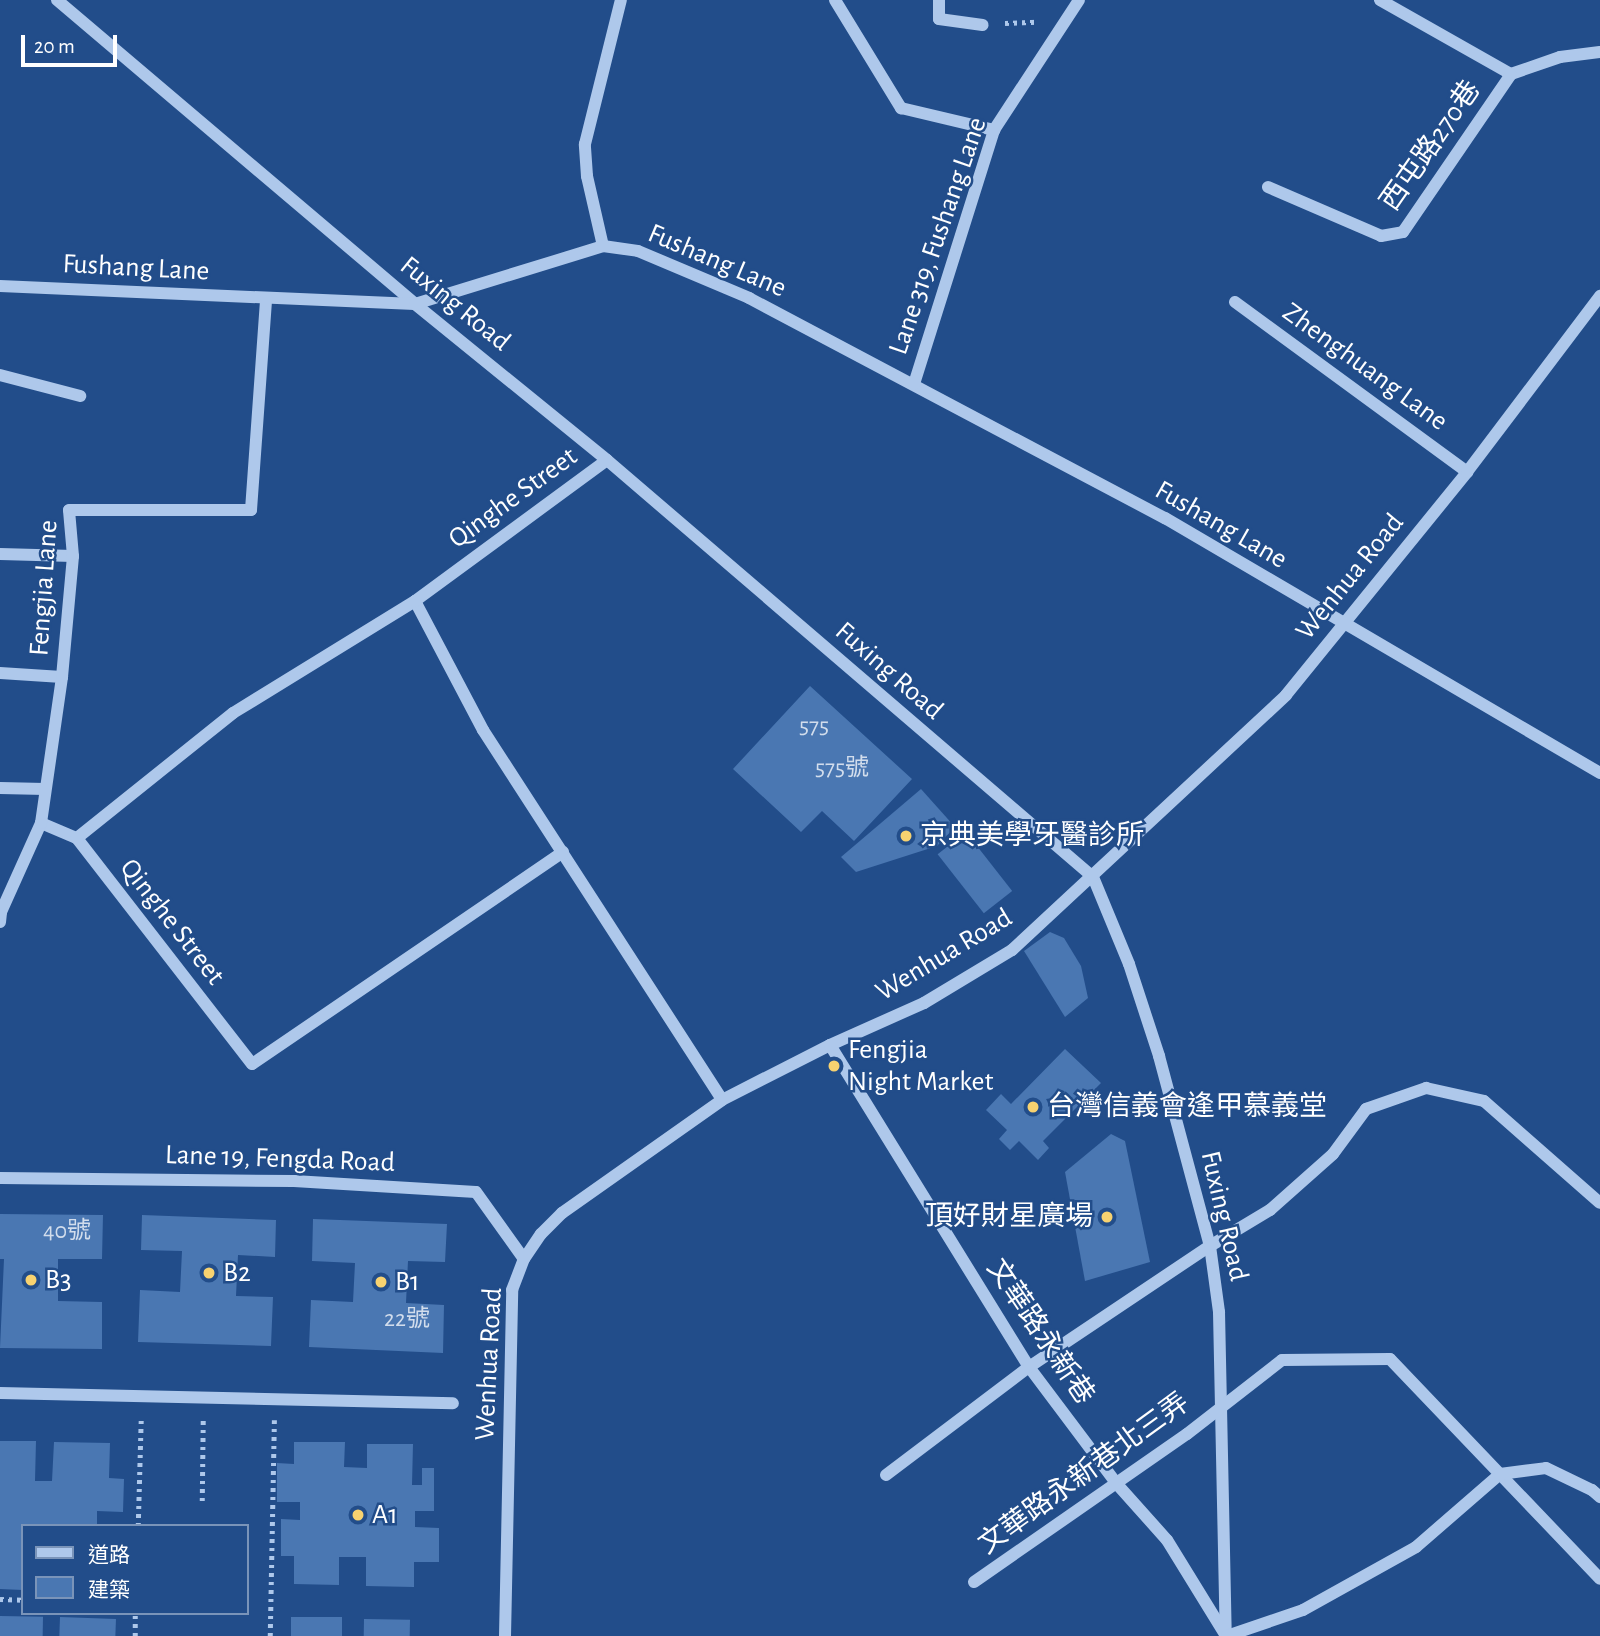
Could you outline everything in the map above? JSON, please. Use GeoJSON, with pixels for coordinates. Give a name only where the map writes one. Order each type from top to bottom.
{"type":"FeatureCollection","features":[{"type":"Feature","properties":{"kind":"street","name":"Fuxing Road"},"geometry":{"type":"LineString","coordinates":[[57,0],[415,304],[607,460],[1093,877],[1129,964],[1155,1042],[1210,1246],[1219,1312],[1226,1636]]}},
{"type":"Feature","properties":{"kind":"street"},"geometry":{"type":"LineString","coordinates":[[603,246],[587,176],[585,144],[621,0]]}},
{"type":"Feature","properties":{"kind":"street"},"geometry":{"type":"LineString","coordinates":[[835,0],[901,108],[994,130]]}},
{"type":"Feature","properties":{"kind":"street"},"geometry":{"type":"LineString","coordinates":[[939,0],[939,19],[983,24]]}},
{"type":"Feature","properties":{"kind":"street","name":"Lane 319, Fushang Lane"},"geometry":{"type":"LineString","coordinates":[[914,384],[994,130],[1079,0]]}},
{"type":"Feature","properties":{"kind":"street"},"geometry":{"type":"LineString","coordinates":[[1380,0],[1511,74],[1560,57],[1600,52]]}},
{"type":"Feature","properties":{"kind":"street","name":"西屯路270巷"},"geometry":{"type":"LineString","coordinates":[[1268,187],[1381,236],[1403,232],[1511,74]]}},
{"type":"Feature","properties":{"kind":"street","name":"Fushang Lane"},"geometry":{"type":"LineString","coordinates":[[0,286],[415,304],[603,246],[638,251],[750,298],[1165,518],[1600,773]]}},
{"type":"Feature","properties":{"kind":"street","name":"Wenhua Road"},"geometry":{"type":"LineString","coordinates":[[505,1636],[512,1290],[524,1259],[541,1234],[562,1213],[722,1100],[830,1045],[924,1003],[1013,950],[1286,695],[1466,472],[1600,296]]}},
{"type":"Feature","properties":{"kind":"street","name":"Fengjia Lane"},"geometry":{"type":"LineString","coordinates":[[0,922],[0,912],[41,823],[62,677],[73,556],[69,510],[251,510],[266,299]]}},
{"type":"Feature","properties":{"kind":"street","name":"Zhenghuang Lane"},"geometry":{"type":"LineString","coordinates":[[1235,302],[1466,472]]}},
{"type":"Feature","properties":{"kind":"street"},"geometry":{"type":"LineString","coordinates":[[0,375],[80,396]]}},
{"type":"Feature","properties":{"kind":"street","name":"Qinghe Street"},"geometry":{"type":"LineString","coordinates":[[563,852],[252,1064],[77,838],[233,713],[415,601],[607,460]]}},
{"type":"Feature","properties":{"kind":"street"},"geometry":{"type":"LineString","coordinates":[[0,554],[73,556]]}},
{"type":"Feature","properties":{"kind":"street"},"geometry":{"type":"LineString","coordinates":[[415,601],[483,730],[722,1100]]}},
{"type":"Feature","properties":{"kind":"street"},"geometry":{"type":"LineString","coordinates":[[0,673],[62,677]]}},
{"type":"Feature","properties":{"kind":"street"},"geometry":{"type":"LineString","coordinates":[[0,788],[45,789]]}},
{"type":"Feature","properties":{"kind":"street"},"geometry":{"type":"LineString","coordinates":[[41,823],[77,838]]}},
{"type":"Feature","properties":{"kind":"street","name":"文華路永新巷"},"geometry":{"type":"LineString","coordinates":[[830,1045],[1028,1367],[1116,1483],[1167,1540],[1226,1636]]}},
{"type":"Feature","properties":{"kind":"street"},"geometry":{"type":"LineString","coordinates":[[886,1475],[1028,1367],[1210,1246],[1270,1210],[1333,1154],[1366,1109],[1426,1088],[1484,1101],[1600,1203]]}},
{"type":"Feature","properties":{"kind":"street","name":"Lane 19, Fengda Road"},"geometry":{"type":"LineString","coordinates":[[0,1178],[294,1181],[476,1192],[524,1259]]}},
{"type":"Feature","properties":{"kind":"street","name":"文華路永新巷北三弄"},"geometry":{"type":"LineString","coordinates":[[974,1582],[1187,1434],[1222,1404],[1282,1360],[1390,1359],[1600,1579]]}},
{"type":"Feature","properties":{"kind":"street"},"geometry":{"type":"LineString","coordinates":[[0,1393],[453,1403]]}},
{"type":"Feature","properties":{"kind":"street"},"geometry":{"type":"LineString","coordinates":[[1226,1636],[1303,1610],[1416,1547],[1500,1474],[1546,1468],[1592,1490],[1600,1497]]}},
{"type":"Feature","properties":{"kind":"path"},"geometry":{"type":"LineString","coordinates":[[983,24],[1065,20]]}},
{"type":"Feature","properties":{"kind":"path"},"geometry":{"type":"LineString","coordinates":[[138,1524],[142,1396]]}},
{"type":"Feature","properties":{"kind":"path"},"geometry":{"type":"LineString","coordinates":[[202,1501],[204,1397]]}},
{"type":"Feature","properties":{"kind":"path"},"geometry":{"type":"LineString","coordinates":[[270,1636],[274,1399]]}},
{"type":"Feature","properties":{"kind":"path"},"geometry":{"type":"LineString","coordinates":[[0,1599],[21,1600]]}},
{"type":"Feature","properties":{"kind":"path"},"geometry":{"type":"LineString","coordinates":[[135,1615],[135,1636]]}},
{"type":"Feature","properties":{"kind":"building"},"geometry":{"type":"Polygon","coordinates":[[[810,686],[912,779],[854,841],[822,811],[801,832],[733,769],[810,686]]]}},
{"type":"Feature","properties":{"kind":"building","name":"京典美學牙醫診所"},"geometry":{"type":"Polygon","coordinates":[[[921,789],[955,827],[937,846],[856,872],[841,857],[921,789]]]}},
{"type":"Feature","properties":{"kind":"building"},"geometry":{"type":"Polygon","coordinates":[[[966,832],[1012,891],[984,913],[938,854],[966,832]]]}},
{"type":"Feature","properties":{"kind":"building"},"geometry":{"type":"Polygon","coordinates":[[[1050,932],[1064,938],[1081,966],[1088,998],[1065,1017],[1024,951],[1050,932]]]}},
{"type":"Feature","properties":{"kind":"building","name":"台灣信義會逢甲慕義堂"},"geometry":{"type":"Polygon","coordinates":[[[1065,1049],[1101,1083],[1043,1141],[1049,1148],[1038,1160],[1019,1141],[1010,1150],[999,1139],[1007,1130],[986,1110],[1001,1094],[1011,1104],[1065,1049]]]}},
{"type":"Feature","properties":{"kind":"building","name":"頂好財星廣場"},"geometry":{"type":"Polygon","coordinates":[[[1111,1134],[1125,1141],[1150,1262],[1085,1281],[1065,1172],[1111,1134]]]}},
{"type":"Feature","properties":{"kind":"building","name":"B3"},"geometry":{"type":"Polygon","coordinates":[[[0,1214],[103,1215],[102,1259],[58,1259],[58,1301],[102,1302],[102,1349],[0,1348],[4,1259],[0,1259],[0,1214]]]}},
{"type":"Feature","properties":{"kind":"building","name":"B2"},"geometry":{"type":"Polygon","coordinates":[[[142,1215],[276,1220],[275,1257],[238,1255],[236,1296],[273,1297],[271,1346],[138,1342],[140,1290],[180,1292],[182,1251],[141,1250],[142,1215]]]}},
{"type":"Feature","properties":{"kind":"building","name":"B1"},"geometry":{"type":"Polygon","coordinates":[[[313,1219],[447,1224],[445,1262],[408,1261],[406,1303],[444,1305],[443,1353],[309,1347],[311,1300],[353,1302],[355,1263],[312,1261],[313,1219]]]}},
{"type":"Feature","properties":{"kind":"building"},"geometry":{"type":"Polygon","coordinates":[[[0,1441],[36,1441],[35,1481],[52,1481],[54,1442],[110,1443],[109,1478],[124,1479],[123,1512],[97,1511],[97,1524],[21,1524],[21,1590],[0,1589],[0,1441]]]}},
{"type":"Feature","properties":{"kind":"building","name":"A1"},"geometry":{"type":"Polygon","coordinates":[[[294,1442],[345,1442],[344,1467],[367,1468],[367,1444],[413,1444],[412,1485],[422,1485],[422,1468],[434,1468],[434,1511],[415,1511],[415,1527],[439,1528],[439,1562],[414,1562],[414,1587],[366,1586],[366,1557],[339,1557],[339,1585],[294,1584],[294,1556],[281,1556],[281,1519],[300,1520],[300,1502],[277,1502],[277,1463],[294,1464],[294,1442]]]}},
{"type":"Feature","properties":{"kind":"building"},"geometry":{"type":"Polygon","coordinates":[[[0,1616],[43,1617],[43,1636],[0,1636],[0,1616]]]}},
{"type":"Feature","properties":{"kind":"building"},"geometry":{"type":"Polygon","coordinates":[[[60,1617],[116,1619],[115,1636],[59,1636],[60,1617]]]}},
{"type":"Feature","properties":{"kind":"building"},"geometry":{"type":"Polygon","coordinates":[[[291,1617],[342,1617],[342,1636],[291,1636],[291,1617]]]}},
{"type":"Feature","properties":{"kind":"building"},"geometry":{"type":"Polygon","coordinates":[[[364,1619],[410,1620],[410,1636],[364,1636],[364,1619]]]}},
{"type":"Feature","properties":{"kind":"place","name":"京典美學牙醫診所"},"geometry":{"type":"Point","coordinates":[906,836]}},
{"type":"Feature","properties":{"kind":"place","name":"Fengjia Night Market"},"geometry":{"type":"Point","coordinates":[834,1066]}},
{"type":"Feature","properties":{"kind":"place","name":"台灣信義會逢甲慕義堂"},"geometry":{"type":"Point","coordinates":[1033,1107]}},
{"type":"Feature","properties":{"kind":"place","name":"頂好財星廣場"},"geometry":{"type":"Point","coordinates":[1107,1217]}},
{"type":"Feature","properties":{"kind":"place","name":"B2"},"geometry":{"type":"Point","coordinates":[209,1273]}},
{"type":"Feature","properties":{"kind":"place","name":"B3"},"geometry":{"type":"Point","coordinates":[31,1280]}},
{"type":"Feature","properties":{"kind":"place","name":"B1"},"geometry":{"type":"Point","coordinates":[381,1282]}},
{"type":"Feature","properties":{"kind":"place","name":"A1"},"geometry":{"type":"Point","coordinates":[358,1515]}}]}
